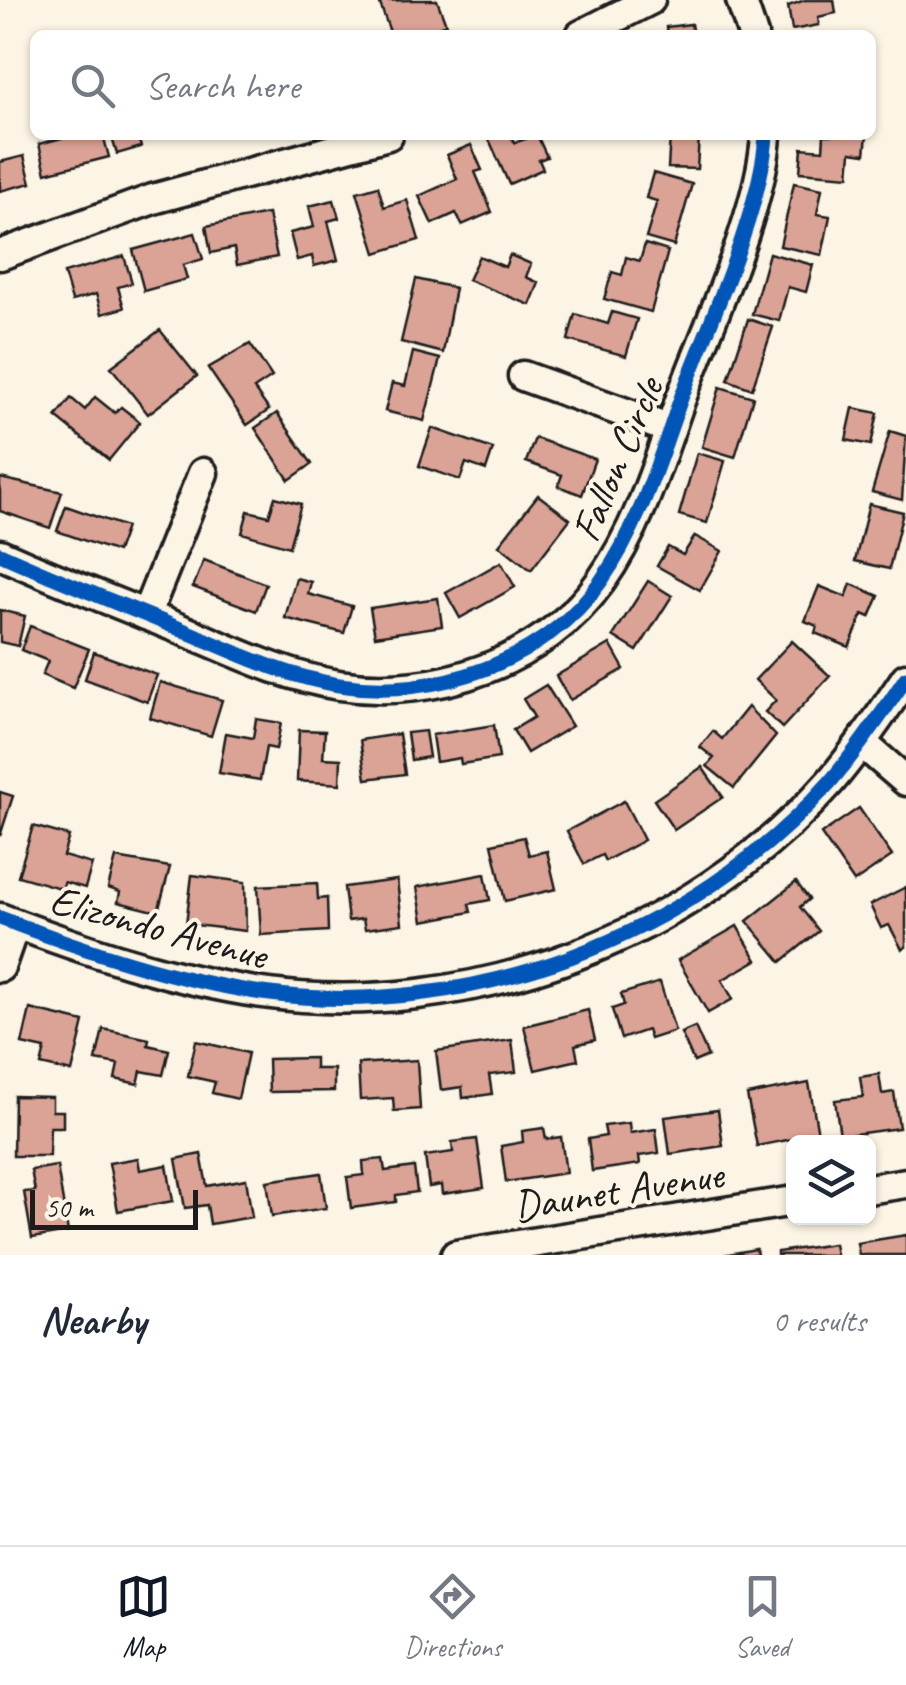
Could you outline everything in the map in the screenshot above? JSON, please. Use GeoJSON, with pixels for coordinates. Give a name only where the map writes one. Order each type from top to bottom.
{"type":"FeatureCollection","features":[{"type":"Feature","properties":{"kind":"street"},"geometry":{"type":"LineString","coordinates":[[590,30],[650,0]]}},
{"type":"Feature","properties":{"kind":"street"},"geometry":{"type":"LineString","coordinates":[[741,0],[751,30]]}},
{"type":"Feature","properties":{"kind":"street"},"geometry":{"type":"LineString","coordinates":[[0,255],[153,199],[370,140]]}},
{"type":"Feature","properties":{"kind":"street","name":"Fallon Circle"},"geometry":{"type":"LineString","coordinates":[[0,554],[285,671],[336,685],[410,688],[478,672],[546,636],[600,583],[634,526],[755,194],[765,140]]}},
{"type":"Feature","properties":{"kind":"street"},"geometry":{"type":"LineString","coordinates":[[523,376],[670,429]]}},
{"type":"Feature","properties":{"kind":"street"},"geometry":{"type":"LineString","coordinates":[[146,614],[204,472]]}},
{"type":"Feature","properties":{"kind":"street","name":"Elizondo Avenue"},"geometry":{"type":"LineString","coordinates":[[8,921],[163,972],[264,993],[375,997],[484,983],[589,950],[693,897],[788,824],[862,743],[906,678]]}},
{"type":"Feature","properties":{"kind":"street"},"geometry":{"type":"LineString","coordinates":[[862,743],[906,781]]}},
{"type":"Feature","properties":{"kind":"street"},"geometry":{"type":"LineString","coordinates":[[0,968],[8,921]]}},
{"type":"Feature","properties":{"kind":"street"},"geometry":{"type":"LineString","coordinates":[[876,1189],[906,1184]]}},
{"type":"Feature","properties":{"kind":"street","name":"Daunet Avenue"},"geometry":{"type":"LineString","coordinates":[[456,1255],[786,1202]]}},
{"type":"Feature","properties":{"kind":"building"},"geometry":{"type":"Polygon","coordinates":[[[437,0],[446,24],[430,30],[389,30],[379,1],[437,0]]]}},
{"type":"Feature","properties":{"kind":"building"},"geometry":{"type":"Polygon","coordinates":[[[805,0],[834,0],[836,13],[818,17],[819,25],[792,30],[788,6],[805,0]]]}},
{"type":"Feature","properties":{"kind":"building"},"geometry":{"type":"Polygon","coordinates":[[[691,24],[692,30],[666,30],[666,27],[691,24]]]}},
{"type":"Feature","properties":{"kind":"building"},"geometry":{"type":"Polygon","coordinates":[[[54,140],[104,140],[109,157],[46,173],[39,144],[54,140]]]}},
{"type":"Feature","properties":{"kind":"building"},"geometry":{"type":"Polygon","coordinates":[[[113,140],[139,140],[141,147],[117,154],[113,140]]]}},
{"type":"Feature","properties":{"kind":"building"},"geometry":{"type":"Polygon","coordinates":[[[489,140],[539,140],[547,157],[539,160],[543,169],[509,184],[489,140]]]}},
{"type":"Feature","properties":{"kind":"building"},"geometry":{"type":"Polygon","coordinates":[[[670,140],[699,140],[697,169],[668,168],[670,140]]]}},
{"type":"Feature","properties":{"kind":"building"},"geometry":{"type":"Polygon","coordinates":[[[824,140],[866,140],[865,154],[851,152],[849,176],[800,172],[802,148],[823,150],[824,140]]]}},
{"type":"Feature","properties":{"kind":"building"},"geometry":{"type":"Polygon","coordinates":[[[471,145],[482,170],[475,172],[492,212],[462,225],[456,213],[432,224],[419,196],[457,179],[447,155],[471,145]]]}},
{"type":"Feature","properties":{"kind":"building"},"geometry":{"type":"Polygon","coordinates":[[[24,156],[31,183],[0,191],[0,162],[24,156]]]}},
{"type":"Feature","properties":{"kind":"building"},"geometry":{"type":"Polygon","coordinates":[[[653,173],[692,184],[674,246],[646,238],[657,201],[646,198],[653,173]]]}},
{"type":"Feature","properties":{"kind":"building"},"geometry":{"type":"Polygon","coordinates":[[[794,183],[822,189],[817,214],[830,216],[822,255],[780,246],[794,183]]]}},
{"type":"Feature","properties":{"kind":"building"},"geometry":{"type":"Polygon","coordinates":[[[378,186],[384,207],[407,200],[419,240],[376,253],[357,192],[378,186]]]}},
{"type":"Feature","properties":{"kind":"building"},"geometry":{"type":"Polygon","coordinates":[[[334,200],[339,218],[328,221],[338,260],[314,266],[312,256],[297,260],[290,233],[314,227],[309,206],[334,200]]]}},
{"type":"Feature","properties":{"kind":"building"},"geometry":{"type":"Polygon","coordinates":[[[268,214],[277,257],[237,265],[234,248],[211,253],[206,226],[268,214]]]}},
{"type":"Feature","properties":{"kind":"building"},"geometry":{"type":"Polygon","coordinates":[[[195,233],[203,259],[183,265],[187,279],[144,291],[133,250],[195,233]]]}},
{"type":"Feature","properties":{"kind":"building"},"geometry":{"type":"Polygon","coordinates":[[[645,244],[668,251],[651,312],[604,299],[612,272],[622,275],[626,257],[640,261],[645,244]]]}},
{"type":"Feature","properties":{"kind":"building"},"geometry":{"type":"Polygon","coordinates":[[[769,253],[813,265],[806,292],[788,287],[779,321],[752,314],[769,253]]]}},
{"type":"Feature","properties":{"kind":"building"},"geometry":{"type":"Polygon","coordinates":[[[510,255],[531,264],[526,277],[539,283],[530,305],[468,280],[479,256],[505,267],[510,255]]]}},
{"type":"Feature","properties":{"kind":"building"},"geometry":{"type":"Polygon","coordinates":[[[124,256],[132,283],[118,287],[124,308],[102,314],[96,294],[72,301],[64,273],[124,256]]]}},
{"type":"Feature","properties":{"kind":"building"},"geometry":{"type":"Polygon","coordinates":[[[416,279],[455,288],[443,353],[401,342],[416,279]]]}},
{"type":"Feature","properties":{"kind":"building"},"geometry":{"type":"Polygon","coordinates":[[[612,312],[637,319],[626,356],[568,340],[575,314],[608,324],[612,312]]]}},
{"type":"Feature","properties":{"kind":"building"},"geometry":{"type":"Polygon","coordinates":[[[748,319],[773,327],[752,389],[728,380],[748,319]]]}},
{"type":"Feature","properties":{"kind":"building"},"geometry":{"type":"Polygon","coordinates":[[[160,330],[197,376],[148,414],[111,367],[160,330]]]}},
{"type":"Feature","properties":{"kind":"building"},"geometry":{"type":"Polygon","coordinates":[[[250,344],[272,377],[254,389],[269,410],[247,425],[208,368],[250,344]]]}},
{"type":"Feature","properties":{"kind":"building"},"geometry":{"type":"Polygon","coordinates":[[[413,352],[440,359],[424,421],[385,411],[392,383],[405,386],[413,352]]]}},
{"type":"Feature","properties":{"kind":"building"},"geometry":{"type":"Polygon","coordinates":[[[720,387],[753,397],[735,457],[702,447],[720,387]]]}},
{"type":"Feature","properties":{"kind":"building"},"geometry":{"type":"Polygon","coordinates":[[[95,397],[115,413],[121,407],[140,422],[109,460],[56,417],[71,398],[85,410],[95,397]]]}},
{"type":"Feature","properties":{"kind":"building"},"geometry":{"type":"Polygon","coordinates":[[[853,408],[878,413],[871,445],[846,440],[853,408]]]}},
{"type":"Feature","properties":{"kind":"building"},"geometry":{"type":"Polygon","coordinates":[[[277,413],[312,464],[289,480],[255,428],[277,413]]]}},
{"type":"Feature","properties":{"kind":"building"},"geometry":{"type":"Polygon","coordinates":[[[432,428],[493,449],[486,470],[466,463],[460,480],[419,466],[432,428]]]}},
{"type":"Feature","properties":{"kind":"building"},"geometry":{"type":"Polygon","coordinates":[[[890,431],[906,436],[902,500],[872,492],[890,431]]]}},
{"type":"Feature","properties":{"kind":"building"},"geometry":{"type":"Polygon","coordinates":[[[535,438],[595,459],[582,495],[558,486],[562,475],[526,462],[535,438]]]}},
{"type":"Feature","properties":{"kind":"building"},"geometry":{"type":"Polygon","coordinates":[[[697,453],[725,461],[707,523],[679,515],[697,453]]]}},
{"type":"Feature","properties":{"kind":"building"},"geometry":{"type":"Polygon","coordinates":[[[0,478],[62,492],[50,528],[0,511],[0,478]]]}},
{"type":"Feature","properties":{"kind":"building"},"geometry":{"type":"Polygon","coordinates":[[[538,495],[570,519],[531,570],[499,545],[538,495]]]}},
{"type":"Feature","properties":{"kind":"building"},"geometry":{"type":"Polygon","coordinates":[[[275,497],[301,504],[289,547],[242,533],[248,511],[269,516],[275,497]]]}},
{"type":"Feature","properties":{"kind":"building"},"geometry":{"type":"Polygon","coordinates":[[[869,504],[903,512],[889,569],[855,561],[869,504]]]}},
{"type":"Feature","properties":{"kind":"building"},"geometry":{"type":"Polygon","coordinates":[[[66,506],[126,527],[117,552],[57,531],[66,506]]]}},
{"type":"Feature","properties":{"kind":"building"},"geometry":{"type":"Polygon","coordinates":[[[695,536],[722,551],[700,590],[657,566],[668,547],[683,555],[695,536]]]}},
{"type":"Feature","properties":{"kind":"building"},"geometry":{"type":"Polygon","coordinates":[[[204,560],[266,584],[256,611],[193,587],[204,560]]]}},
{"type":"Feature","properties":{"kind":"building"},"geometry":{"type":"Polygon","coordinates":[[[501,562],[515,587],[460,618],[446,593],[501,562]]]}},
{"type":"Feature","properties":{"kind":"building"},"geometry":{"type":"Polygon","coordinates":[[[296,578],[311,582],[308,594],[352,606],[344,633],[285,618],[296,578]]]}},
{"type":"Feature","properties":{"kind":"building"},"geometry":{"type":"Polygon","coordinates":[[[648,581],[672,596],[637,651],[613,636],[648,581]]]}},
{"type":"Feature","properties":{"kind":"building"},"geometry":{"type":"Polygon","coordinates":[[[851,584],[879,596],[870,617],[863,614],[849,647],[815,633],[817,626],[805,621],[819,586],[846,597],[851,584]]]}},
{"type":"Feature","properties":{"kind":"building"},"geometry":{"type":"Polygon","coordinates":[[[438,598],[442,626],[375,636],[370,608],[438,598]]]}},
{"type":"Feature","properties":{"kind":"building"},"geometry":{"type":"Polygon","coordinates":[[[0,610],[25,616],[18,646],[0,642],[0,610]]]}},
{"type":"Feature","properties":{"kind":"building"},"geometry":{"type":"Polygon","coordinates":[[[30,626],[89,649],[73,688],[42,675],[48,661],[21,650],[30,626]]]}},
{"type":"Feature","properties":{"kind":"building"},"geometry":{"type":"Polygon","coordinates":[[[792,641],[830,676],[782,728],[765,712],[776,700],[755,680],[792,641]]]}},
{"type":"Feature","properties":{"kind":"building"},"geometry":{"type":"Polygon","coordinates":[[[610,644],[624,669],[570,700],[556,676],[610,644]]]}},
{"type":"Feature","properties":{"kind":"building"},"geometry":{"type":"Polygon","coordinates":[[[94,652],[157,675],[147,702],[85,679],[94,652]]]}},
{"type":"Feature","properties":{"kind":"building"},"geometry":{"type":"Polygon","coordinates":[[[160,682],[222,700],[211,736],[150,718],[160,682]]]}},
{"type":"Feature","properties":{"kind":"building"},"geometry":{"type":"Polygon","coordinates":[[[546,685],[572,726],[527,753],[513,730],[534,717],[523,699],[546,685]]]}},
{"type":"Feature","properties":{"kind":"building"},"geometry":{"type":"Polygon","coordinates":[[[748,707],[776,736],[734,788],[707,766],[714,758],[700,747],[713,731],[722,739],[748,707]]]}},
{"type":"Feature","properties":{"kind":"building"},"geometry":{"type":"Polygon","coordinates":[[[256,719],[281,723],[276,749],[266,747],[260,780],[219,773],[226,733],[253,738],[256,719]]]}},
{"type":"Feature","properties":{"kind":"building"},"geometry":{"type":"Polygon","coordinates":[[[494,725],[499,758],[461,764],[460,758],[436,762],[432,735],[494,725]]]}},
{"type":"Feature","properties":{"kind":"building"},"geometry":{"type":"Polygon","coordinates":[[[299,730],[325,731],[323,758],[341,759],[340,784],[297,781],[299,730]]]}},
{"type":"Feature","properties":{"kind":"building"},"geometry":{"type":"Polygon","coordinates":[[[425,731],[429,757],[411,760],[407,733],[425,731]]]}},
{"type":"Feature","properties":{"kind":"building"},"geometry":{"type":"Polygon","coordinates":[[[399,734],[405,774],[366,779],[360,740],[399,734]]]}},
{"type":"Feature","properties":{"kind":"building"},"geometry":{"type":"Polygon","coordinates":[[[702,767],[723,797],[674,830],[654,800],[702,767]]]}},
{"type":"Feature","properties":{"kind":"building"},"geometry":{"type":"Polygon","coordinates":[[[0,792],[13,796],[0,836],[0,792]]]}},
{"type":"Feature","properties":{"kind":"building"},"geometry":{"type":"Polygon","coordinates":[[[624,801],[644,840],[605,861],[602,855],[584,864],[567,831],[624,801]]]}},
{"type":"Feature","properties":{"kind":"building"},"geometry":{"type":"Polygon","coordinates":[[[859,808],[892,856],[854,882],[821,834],[859,808]]]}},
{"type":"Feature","properties":{"kind":"building"},"geometry":{"type":"Polygon","coordinates":[[[33,826],[69,836],[63,856],[92,864],[85,888],[64,882],[63,889],[18,876],[33,826]]]}},
{"type":"Feature","properties":{"kind":"building"},"geometry":{"type":"Polygon","coordinates":[[[524,837],[529,855],[547,851],[556,889],[505,901],[492,844],[524,837]]]}},
{"type":"Feature","properties":{"kind":"building"},"geometry":{"type":"Polygon","coordinates":[[[116,858],[170,867],[158,912],[118,902],[120,892],[108,888],[116,858]]]}},
{"type":"Feature","properties":{"kind":"building"},"geometry":{"type":"Polygon","coordinates":[[[485,874],[490,900],[469,904],[471,912],[423,921],[417,887],[485,874]]]}},
{"type":"Feature","properties":{"kind":"building"},"geometry":{"type":"Polygon","coordinates":[[[192,875],[245,882],[246,931],[186,924],[192,875]]]}},
{"type":"Feature","properties":{"kind":"building"},"geometry":{"type":"Polygon","coordinates":[[[397,880],[402,924],[365,929],[363,919],[348,921],[344,887],[397,880]]]}},
{"type":"Feature","properties":{"kind":"building"},"geometry":{"type":"Polygon","coordinates":[[[796,882],[809,899],[800,907],[819,931],[781,962],[747,921],[796,882]]]}},
{"type":"Feature","properties":{"kind":"building"},"geometry":{"type":"Polygon","coordinates":[[[317,883],[318,899],[327,898],[328,931],[261,935],[258,886],[317,883]]]}},
{"type":"Feature","properties":{"kind":"building"},"geometry":{"type":"Polygon","coordinates":[[[906,887],[906,947],[902,949],[889,925],[881,928],[870,905],[906,887]]]}},
{"type":"Feature","properties":{"kind":"building"},"geometry":{"type":"Polygon","coordinates":[[[737,926],[757,960],[722,980],[733,999],[708,1013],[678,960],[737,926]]]}},
{"type":"Feature","properties":{"kind":"building"},"geometry":{"type":"Polygon","coordinates":[[[660,982],[675,1031],[650,1039],[647,1030],[621,1039],[612,1009],[624,1005],[621,994],[660,982]]]}},
{"type":"Feature","properties":{"kind":"building"},"geometry":{"type":"Polygon","coordinates":[[[30,1009],[84,1022],[72,1072],[41,1065],[45,1049],[22,1044],[30,1009]]]}},
{"type":"Feature","properties":{"kind":"building"},"geometry":{"type":"Polygon","coordinates":[[[588,1010],[595,1040],[575,1045],[578,1060],[535,1070],[524,1026],[588,1010]]]}},
{"type":"Feature","properties":{"kind":"building"},"geometry":{"type":"Polygon","coordinates":[[[695,1027],[708,1056],[694,1062],[681,1033],[695,1027]]]}},
{"type":"Feature","properties":{"kind":"building"},"geometry":{"type":"Polygon","coordinates":[[[103,1029],[149,1039],[148,1045],[169,1050],[163,1075],[141,1071],[138,1084],[115,1079],[118,1064],[96,1060],[103,1029]]]}},
{"type":"Feature","properties":{"kind":"building"},"geometry":{"type":"Polygon","coordinates":[[[512,1040],[516,1072],[489,1075],[492,1094],[463,1098],[462,1087],[441,1090],[436,1051],[512,1040]]]}},
{"type":"Feature","properties":{"kind":"building"},"geometry":{"type":"Polygon","coordinates":[[[196,1041],[248,1053],[238,1099],[212,1093],[215,1082],[188,1076],[196,1041]]]}},
{"type":"Feature","properties":{"kind":"building"},"geometry":{"type":"Polygon","coordinates":[[[315,1058],[315,1069],[334,1069],[334,1091],[269,1092],[268,1059],[315,1058]]]}},
{"type":"Feature","properties":{"kind":"building"},"geometry":{"type":"Polygon","coordinates":[[[417,1060],[420,1109],[394,1111],[393,1098],[360,1100],[358,1064],[417,1060]]]}},
{"type":"Feature","properties":{"kind":"building"},"geometry":{"type":"Polygon","coordinates":[[[879,1074],[882,1094],[894,1092],[899,1128],[840,1135],[835,1100],[863,1097],[860,1077],[879,1074]]]}},
{"type":"Feature","properties":{"kind":"building"},"geometry":{"type":"Polygon","coordinates":[[[809,1083],[818,1134],[786,1135],[786,1140],[757,1146],[747,1095],[809,1083]]]}},
{"type":"Feature","properties":{"kind":"building"},"geometry":{"type":"Polygon","coordinates":[[[14,1096],[52,1097],[52,1111],[63,1111],[63,1127],[50,1127],[49,1156],[13,1156],[14,1096]]]}},
{"type":"Feature","properties":{"kind":"building"},"geometry":{"type":"Polygon","coordinates":[[[718,1110],[723,1146],[670,1154],[665,1117],[718,1110]]]}},
{"type":"Feature","properties":{"kind":"building"},"geometry":{"type":"Polygon","coordinates":[[[629,1123],[630,1133],[656,1129],[659,1153],[639,1156],[640,1164],[592,1171],[588,1139],[606,1136],[604,1126],[629,1123]]]}},
{"type":"Feature","properties":{"kind":"building"},"geometry":{"type":"Polygon","coordinates":[[[544,1128],[546,1139],[561,1137],[566,1173],[506,1182],[501,1146],[523,1142],[522,1131],[544,1128]]]}},
{"type":"Feature","properties":{"kind":"building"},"geometry":{"type":"Polygon","coordinates":[[[477,1139],[484,1188],[442,1194],[441,1185],[429,1187],[425,1156],[453,1152],[452,1142],[477,1139]]]}},
{"type":"Feature","properties":{"kind":"building"},"geometry":{"type":"Polygon","coordinates":[[[201,1154],[207,1186],[246,1179],[252,1217],[210,1224],[207,1205],[185,1208],[176,1159],[201,1154]]]}},
{"type":"Feature","properties":{"kind":"building"},"geometry":{"type":"Polygon","coordinates":[[[138,1158],[140,1170],[167,1165],[173,1201],[118,1211],[109,1163],[138,1158]]]}},
{"type":"Feature","properties":{"kind":"building"},"geometry":{"type":"Polygon","coordinates":[[[383,1159],[385,1171],[414,1167],[417,1192],[396,1195],[396,1202],[351,1208],[347,1177],[364,1175],[363,1161],[383,1159]]]}},
{"type":"Feature","properties":{"kind":"building"},"geometry":{"type":"Polygon","coordinates":[[[57,1166],[68,1232],[32,1238],[24,1192],[35,1191],[31,1170],[57,1166]]]}},
{"type":"Feature","properties":{"kind":"building"},"geometry":{"type":"Polygon","coordinates":[[[321,1173],[326,1208],[272,1216],[267,1181],[321,1173]]]}},
{"type":"Feature","properties":{"kind":"building"},"geometry":{"type":"Polygon","coordinates":[[[906,1235],[906,1255],[859,1255],[857,1243],[906,1235]]]}},
{"type":"Feature","properties":{"kind":"building"},"geometry":{"type":"Polygon","coordinates":[[[834,1244],[836,1255],[777,1255],[777,1252],[834,1244]]]}},
{"type":"Feature","properties":{"kind":"building"},"geometry":{"type":"Polygon","coordinates":[[[756,1249],[757,1255],[723,1255],[756,1249]]]}},
{"type":"Feature","properties":{"kind":"cycle path"},"geometry":{"type":"LineString","coordinates":[[0,554],[252,659],[317,681],[375,688],[412,686],[485,669],[518,653],[550,634],[577,609],[601,581],[637,517],[744,232],[755,198],[765,140]]}},
{"type":"Feature","properties":{"kind":"cycle path"},"geometry":{"type":"LineString","coordinates":[[0,918],[129,963],[262,993],[340,998],[419,994],[496,980],[572,956],[644,925],[712,885],[774,837],[830,782],[906,678]]}}]}
